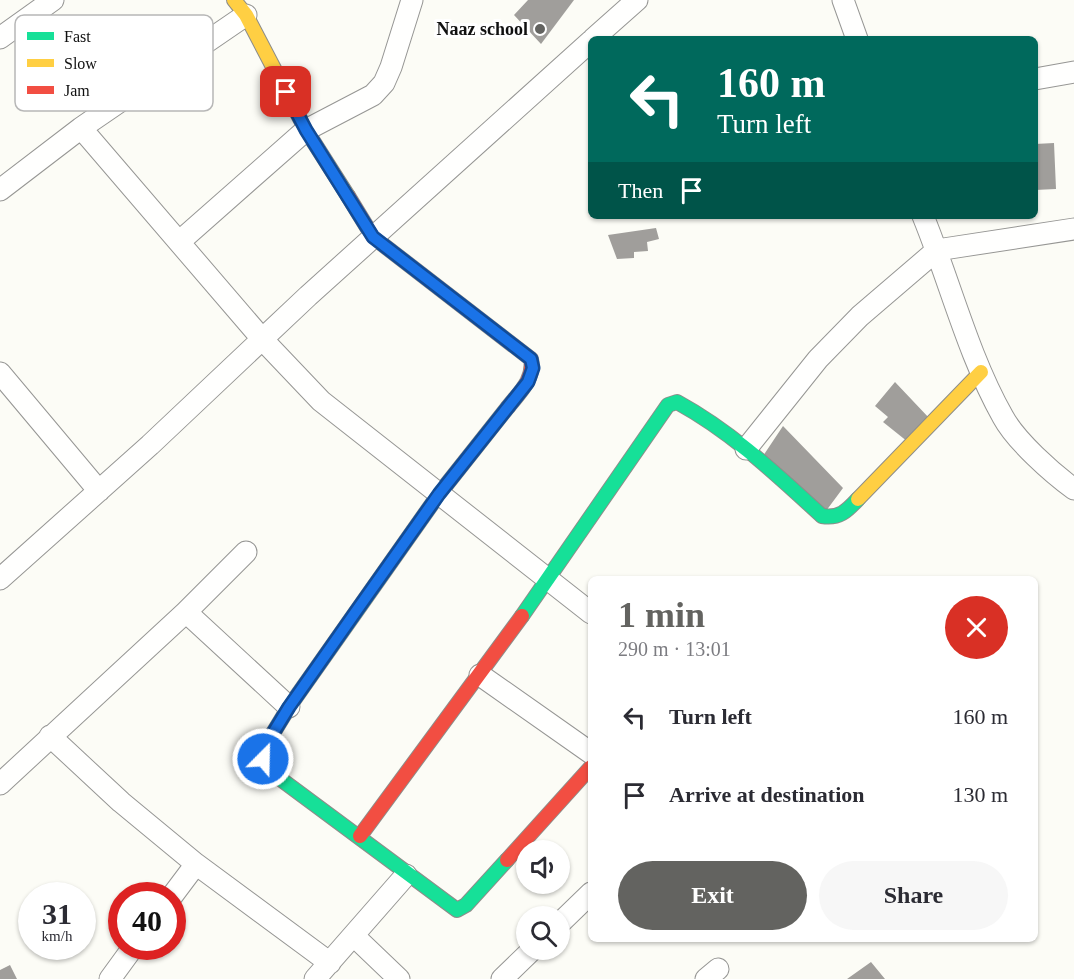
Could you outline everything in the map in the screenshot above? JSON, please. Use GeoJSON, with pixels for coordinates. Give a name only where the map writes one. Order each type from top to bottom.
{"type":"FeatureCollection","features":[{"type":"Feature","properties":{"kind":"street"},"geometry":{"type":"LineString","coordinates":[[179,242],[306,130],[373,95],[384,83],[412,0]]}},
{"type":"Feature","properties":{"kind":"street"},"geometry":{"type":"LineString","coordinates":[[596,36],[637,0]]}},
{"type":"Feature","properties":{"kind":"street"},"geometry":{"type":"LineString","coordinates":[[843,0],[856,36]]}},
{"type":"Feature","properties":{"kind":"street"},"geometry":{"type":"LineString","coordinates":[[30,15],[47,2]]}},
{"type":"Feature","properties":{"kind":"street"},"geometry":{"type":"LineString","coordinates":[[213,28],[240,7],[306,130],[373,237],[531,359],[533,368],[528,382],[439,494],[289,707],[264,748],[263,759],[267,768],[360,836],[406,875],[457,910],[466,905],[588,770]]}},
{"type":"Feature","properties":{"kind":"street"},"geometry":{"type":"LineString","coordinates":[[0,38],[15,27]]}},
{"type":"Feature","properties":{"kind":"street"},"geometry":{"type":"LineString","coordinates":[[3,572],[99,490],[373,237],[588,44]]}},
{"type":"Feature","properties":{"kind":"street"},"geometry":{"type":"LineString","coordinates":[[1038,79],[1074,72]]}},
{"type":"Feature","properties":{"kind":"street"},"geometry":{"type":"LineString","coordinates":[[0,190],[103,111]]}},
{"type":"Feature","properties":{"kind":"street"},"geometry":{"type":"LineString","coordinates":[[81,128],[263,340],[321,401],[588,611]]}},
{"type":"Feature","properties":{"kind":"street"},"geometry":{"type":"LineString","coordinates":[[924,219],[981,372],[1004,420],[1048,470],[1074,489]]}},
{"type":"Feature","properties":{"kind":"street"},"geometry":{"type":"LineString","coordinates":[[746,449],[825,352],[860,316],[937,250],[1074,229]]}},
{"type":"Feature","properties":{"kind":"street"},"geometry":{"type":"LineString","coordinates":[[360,836],[550,579],[668,405],[676,402],[690,409],[746,449],[822,516],[833,518],[845,513],[981,372]]}},
{"type":"Feature","properties":{"kind":"street"},"geometry":{"type":"LineString","coordinates":[[0,373],[99,490]]}},
{"type":"Feature","properties":{"kind":"street"},"geometry":{"type":"LineString","coordinates":[[0,784],[186,612],[246,552]]}},
{"type":"Feature","properties":{"kind":"street"},"geometry":{"type":"LineString","coordinates":[[186,612],[289,707]]}},
{"type":"Feature","properties":{"kind":"street"},"geometry":{"type":"LineString","coordinates":[[480,675],[588,751]]}},
{"type":"Feature","properties":{"kind":"street"},"geometry":{"type":"LineString","coordinates":[[50,736],[121,802],[196,864],[330,963]]}},
{"type":"Feature","properties":{"kind":"street"},"geometry":{"type":"LineString","coordinates":[[182,882],[196,864]]}},
{"type":"Feature","properties":{"kind":"street"},"geometry":{"type":"LineString","coordinates":[[315,979],[406,875]]}},
{"type":"Feature","properties":{"kind":"street"},"geometry":{"type":"LineString","coordinates":[[570,913],[588,895]]}},
{"type":"Feature","properties":{"kind":"street"},"geometry":{"type":"LineString","coordinates":[[354,936],[399,979]]}},
{"type":"Feature","properties":{"kind":"street"},"geometry":{"type":"LineString","coordinates":[[110,979],[124,960]]}},
{"type":"Feature","properties":{"kind":"street"},"geometry":{"type":"LineString","coordinates":[[502,979],[522,960]]}},
{"type":"Feature","properties":{"kind":"building","name":"Naaz school"},"geometry":{"type":"Polygon","coordinates":[[[528,0],[574,0],[541,44],[514,15],[528,0]]]}},
{"type":"Feature","properties":{"kind":"building"},"geometry":{"type":"Polygon","coordinates":[[[1054,143],[1056,189],[1038,190],[1038,144],[1054,143]]]}},
{"type":"Feature","properties":{"kind":"building"},"geometry":{"type":"Polygon","coordinates":[[[656,228],[659,239],[647,242],[648,251],[634,252],[634,258],[617,259],[608,235],[656,228]]]}},
{"type":"Feature","properties":{"kind":"building"},"geometry":{"type":"Polygon","coordinates":[[[895,382],[930,419],[908,442],[883,422],[888,417],[875,406],[895,382]]]}},
{"type":"Feature","properties":{"kind":"building"},"geometry":{"type":"Polygon","coordinates":[[[783,426],[843,488],[826,511],[763,456],[783,426]]]}},
{"type":"Feature","properties":{"kind":"building"},"geometry":{"type":"Polygon","coordinates":[[[871,962],[885,979],[847,979],[871,962]]]}},
{"type":"Feature","properties":{"kind":"building"},"geometry":{"type":"Polygon","coordinates":[[[10,965],[17,979],[0,979],[0,970],[10,965]]]}},
{"type":"Feature","properties":{"kind":"traffic: fast"},"geometry":{"type":"LineString","coordinates":[[522,616],[668,405],[677,402],[735,440],[822,516],[828,517],[842,513],[858,499]]}},
{"type":"Feature","properties":{"kind":"traffic: fast"},"geometry":{"type":"LineString","coordinates":[[507,860],[466,905],[457,910],[267,769],[263,759],[264,748],[289,707],[439,494],[508,407]]}},
{"type":"Feature","properties":{"kind":"traffic: slow"},"geometry":{"type":"LineString","coordinates":[[234,0],[246,15],[306,130],[348,196]]}},
{"type":"Feature","properties":{"kind":"traffic: slow"},"geometry":{"type":"LineString","coordinates":[[858,499],[981,372]]}},
{"type":"Feature","properties":{"kind":"traffic: jam"},"geometry":{"type":"LineString","coordinates":[[348,196],[373,237],[531,359],[531,373],[521,391],[508,407]]}},
{"type":"Feature","properties":{"kind":"traffic: jam"},"geometry":{"type":"LineString","coordinates":[[360,836],[522,616]]}},
{"type":"Feature","properties":{"kind":"traffic: jam"},"geometry":{"type":"LineString","coordinates":[[507,860],[588,770]]}},
{"type":"Feature","properties":{"kind":"place","name":"Naaz school"},"geometry":{"type":"Point","coordinates":[540,29]}},
{"type":"Feature","properties":{"kind":"route"},"geometry":{"type":"LineString","coordinates":[[263,759],[264,748],[289,707],[439,494],[528,382],[533,368],[531,359],[373,237],[306,130],[286,92]]}}]}
